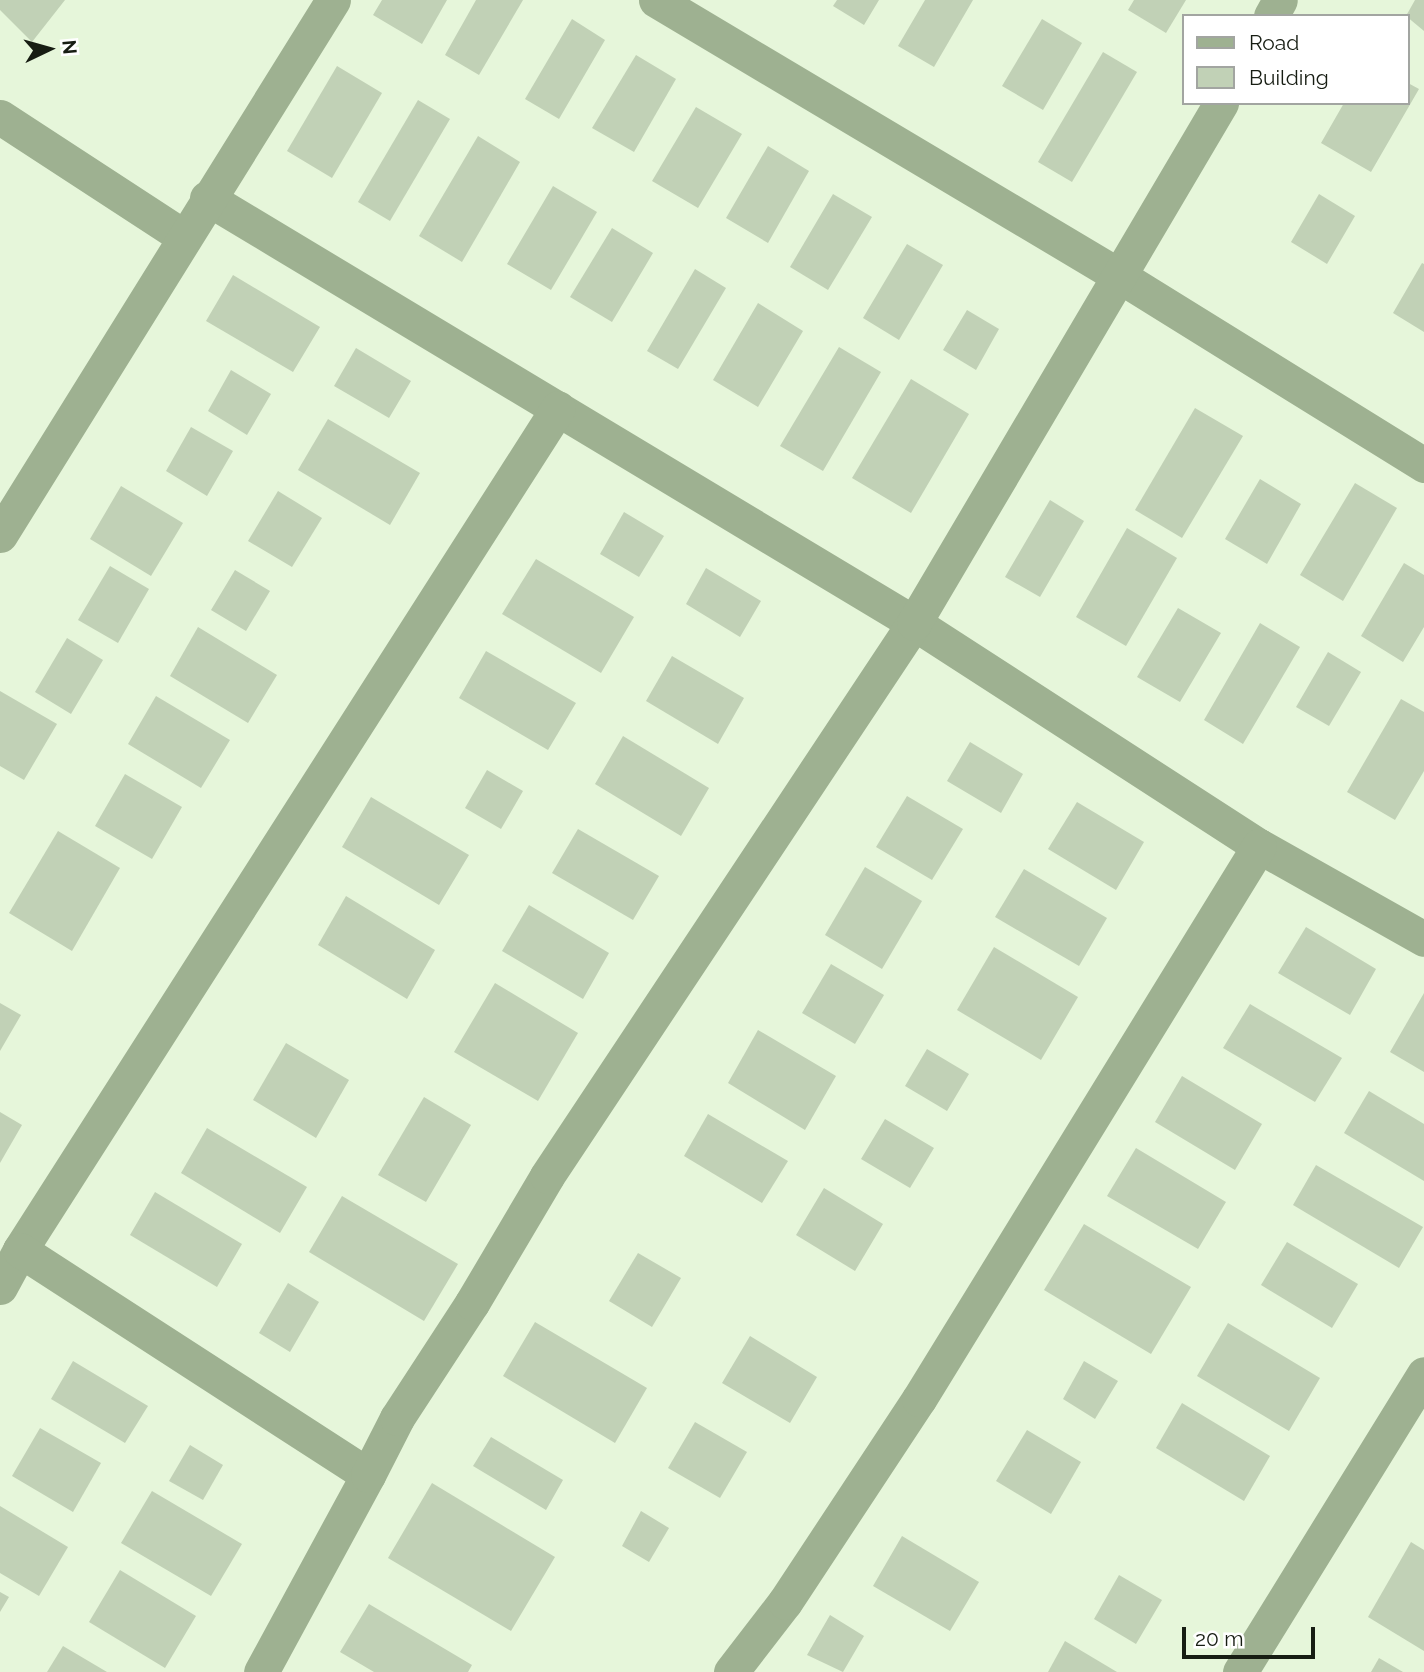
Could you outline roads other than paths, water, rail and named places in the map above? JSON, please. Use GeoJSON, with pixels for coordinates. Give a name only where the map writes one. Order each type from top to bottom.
{"type":"FeatureCollection","features":[{"type":"Feature","properties":{"kind":"street"},"geometry":{"type":"LineString","coordinates":[[0,536],[207,198],[334,0]]}},
{"type":"Feature","properties":{"kind":"street"},"geometry":{"type":"LineString","coordinates":[[656,0],[1121,277],[1424,465]]}},
{"type":"Feature","properties":{"kind":"street"},"geometry":{"type":"LineString","coordinates":[[261,1672],[397,1418],[472,1304],[547,1176],[914,623],[1121,277],[1220,105]]}},
{"type":"Feature","properties":{"kind":"street"},"geometry":{"type":"LineString","coordinates":[[0,117],[184,237]]}},
{"type":"Feature","properties":{"kind":"street"},"geometry":{"type":"LineString","coordinates":[[207,198],[914,623],[1259,846],[1424,939]]}},
{"type":"Feature","properties":{"kind":"street"},"geometry":{"type":"LineString","coordinates":[[0,1287],[20,1250],[558,408]]}},
{"type":"Feature","properties":{"kind":"street"},"geometry":{"type":"LineString","coordinates":[[731,1672],[785,1602],[919,1399],[1259,846]]}},
{"type":"Feature","properties":{"kind":"street"},"geometry":{"type":"LineString","coordinates":[[20,1250],[368,1475]]}},
{"type":"Feature","properties":{"kind":"street"},"geometry":{"type":"LineString","coordinates":[[1240,1672],[1424,1374]]}}]}
